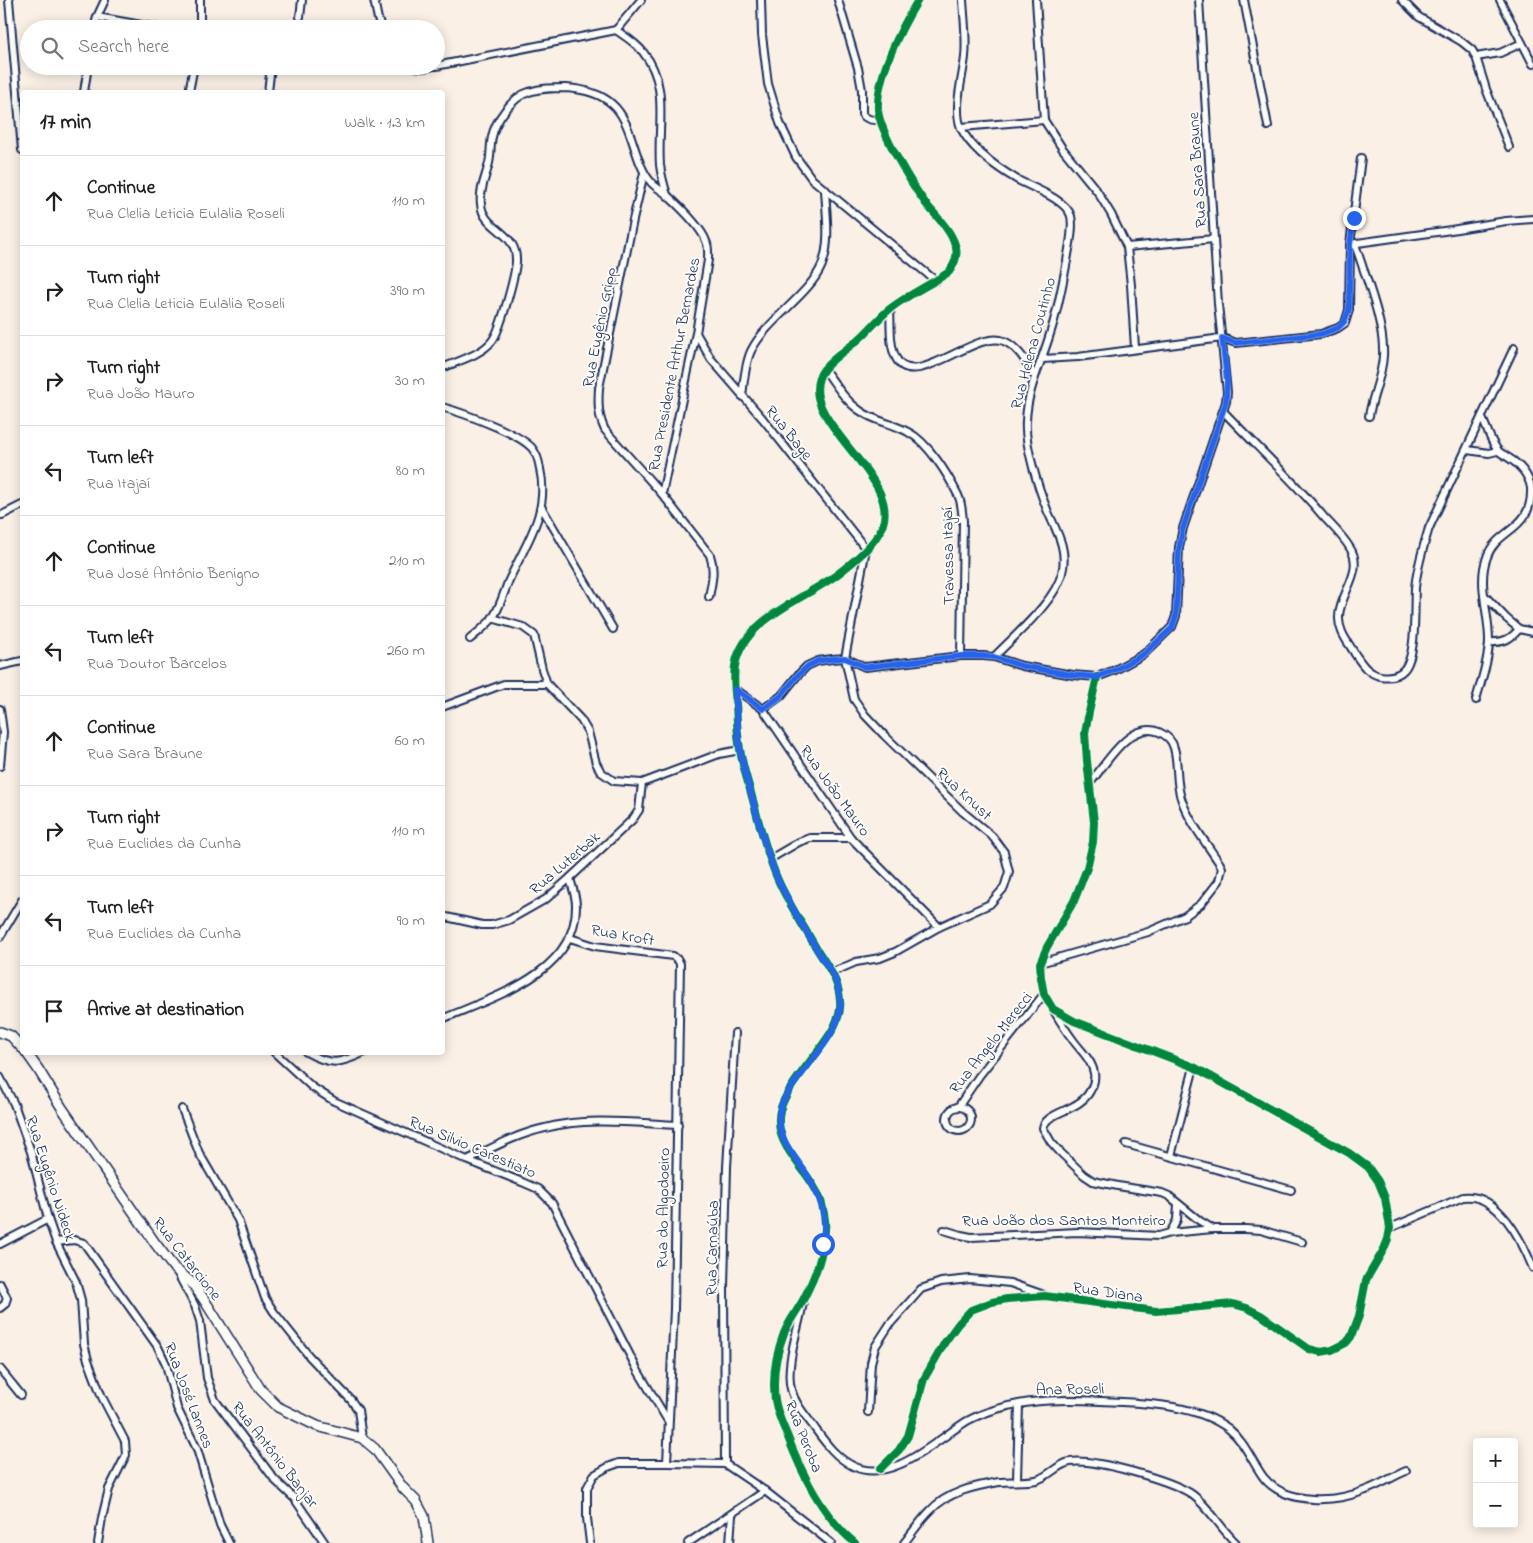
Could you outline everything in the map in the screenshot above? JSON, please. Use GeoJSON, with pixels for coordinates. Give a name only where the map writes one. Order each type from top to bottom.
{"type":"FeatureCollection","features":[{"type":"Feature","properties":{"kind":"street"},"geometry":{"type":"LineString","coordinates":[[9,0],[20,127]]}},
{"type":"Feature","properties":{"kind":"street"},"geometry":{"type":"LineString","coordinates":[[96,20],[105,0]]}},
{"type":"Feature","properties":{"kind":"street"},"geometry":{"type":"LineString","coordinates":[[200,0],[200,20]]}},
{"type":"Feature","properties":{"kind":"street"},"geometry":{"type":"LineString","coordinates":[[300,17],[302,0]]}},
{"type":"Feature","properties":{"kind":"street"},"geometry":{"type":"LineString","coordinates":[[374,0],[379,20]]}},
{"type":"Feature","properties":{"kind":"street"},"geometry":{"type":"LineString","coordinates":[[445,64],[616,30],[641,0]]}},
{"type":"Feature","properties":{"kind":"street"},"geometry":{"type":"LineString","coordinates":[[761,0],[762,35],[768,84],[780,122],[796,157],[806,172],[936,281]]}},
{"type":"Feature","properties":{"kind":"street"},"geometry":{"type":"LineString","coordinates":[[838,0],[860,74],[862,114],[865,118],[879,120]]}},
{"type":"Feature","properties":{"kind":"street"},"geometry":{"type":"LineString","coordinates":[[804,1298],[823,1244],[824,1216],[820,1197],[788,1149],[782,1136],[779,1119],[781,1106],[788,1093],[825,1044],[837,1020],[840,1009],[839,991],[833,972],[821,956],[798,916],[779,881],[770,859],[740,750],[734,668],[738,653],[752,633],[768,618],[839,573],[878,536],[883,525],[884,514],[881,494],[873,477],[833,429],[821,406],[818,386],[824,369],[890,309],[949,272],[957,257],[957,249],[953,239],[914,187],[879,120],[879,97],[887,64],[903,25],[918,0]]}},
{"type":"Feature","properties":{"kind":"street","name":"Rua Helena Coutinho"},"geometry":{"type":"LineString","coordinates":[[963,0],[965,57],[959,104],[961,127],[975,148],[1015,178],[1056,200],[1070,212],[1072,219],[1070,244],[1059,303],[1042,359],[1034,375],[1026,422],[1027,446],[1048,511],[1061,540],[1064,562],[1058,586],[1046,603],[994,657]]}},
{"type":"Feature","properties":{"kind":"street"},"geometry":{"type":"LineString","coordinates":[[1036,0],[1044,120],[1062,148],[1097,191],[1127,247],[1135,348]]}},
{"type":"Feature","properties":{"kind":"street","name":"Rua Sara Braune"},"geometry":{"type":"LineString","coordinates":[[1097,677],[1144,654],[1172,628],[1176,616],[1179,548],[1183,528],[1223,411],[1227,392],[1214,239],[1199,0]]}},
{"type":"Feature","properties":{"kind":"street"},"geometry":{"type":"LineString","coordinates":[[1244,0],[1268,126]]}},
{"type":"Feature","properties":{"kind":"street"},"geometry":{"type":"LineString","coordinates":[[1402,0],[1418,17],[1462,42],[1472,50],[1509,147]]}},
{"type":"Feature","properties":{"kind":"street"},"geometry":{"type":"LineString","coordinates":[[1500,0],[1533,64]]}},
{"type":"Feature","properties":{"kind":"street"},"geometry":{"type":"LineString","coordinates":[[96,17],[113,20]]}},
{"type":"Feature","properties":{"kind":"street"},"geometry":{"type":"LineString","coordinates":[[616,30],[632,41],[643,52],[654,72],[661,95],[660,165],[667,195]]}},
{"type":"Feature","properties":{"kind":"street"},"geometry":{"type":"LineString","coordinates":[[1476,57],[1500,52],[1522,43]]}},
{"type":"Feature","properties":{"kind":"street"},"geometry":{"type":"LineString","coordinates":[[84,90],[87,75]]}},
{"type":"Feature","properties":{"kind":"street"},"geometry":{"type":"LineString","coordinates":[[190,90],[193,75]]}},
{"type":"Feature","properties":{"kind":"street"},"geometry":{"type":"LineString","coordinates":[[268,90],[270,75]]}},
{"type":"Feature","properties":{"kind":"street"},"geometry":{"type":"LineString","coordinates":[[445,367],[475,354],[493,341],[506,303],[516,262],[515,251],[507,236],[482,214],[480,202],[489,163],[492,136],[498,120],[511,104],[527,92],[549,88],[577,89],[601,96],[619,112],[644,173]]}},
{"type":"Feature","properties":{"kind":"street"},"geometry":{"type":"LineString","coordinates":[[961,127],[1044,120]]}},
{"type":"Feature","properties":{"kind":"street"},"geometry":{"type":"LineString","coordinates":[[1042,359],[1078,357],[1222,338],[1236,343],[1259,342],[1321,334],[1338,328],[1344,322],[1349,310],[1361,158]]}},
{"type":"Feature","properties":{"kind":"street","name":"Rua Presidente Arthur Bernardes"},"geometry":{"type":"LineString","coordinates":[[644,173],[703,234],[708,248],[708,260],[696,333],[662,494]]}},
{"type":"Feature","properties":{"kind":"street","name":"Rua Eugênio Gripp"},"geometry":{"type":"LineString","coordinates":[[644,173],[599,388],[598,405],[600,419],[606,430],[662,494],[710,555],[714,564],[709,597]]}},
{"type":"Feature","properties":{"kind":"street"},"geometry":{"type":"LineString","coordinates":[[742,396],[745,373],[751,351],[760,338],[802,292],[821,266],[825,254],[827,235],[823,187]]}},
{"type":"Feature","properties":{"kind":"street"},"geometry":{"type":"LineString","coordinates":[[1353,244],[1506,221],[1533,219]]}},
{"type":"Feature","properties":{"kind":"street"},"geometry":{"type":"LineString","coordinates":[[1127,247],[1214,239]]}},
{"type":"Feature","properties":{"kind":"street"},"geometry":{"type":"LineString","coordinates":[[1353,244],[1378,318],[1383,346],[1382,362],[1369,416]]}},
{"type":"Feature","properties":{"kind":"street"},"geometry":{"type":"LineString","coordinates":[[890,309],[892,345],[900,366],[909,369],[920,368],[970,346],[990,340],[1002,340],[1012,346],[1022,356],[1034,375]]}},
{"type":"Feature","properties":{"kind":"street","name":"Rua Bage"},"geometry":{"type":"LineString","coordinates":[[696,333],[711,359],[763,419],[866,549]]}},
{"type":"Feature","properties":{"kind":"street"},"geometry":{"type":"LineString","coordinates":[[1223,411],[1313,504],[1350,548],[1355,566],[1340,609],[1340,627],[1345,639],[1363,666],[1370,672],[1388,677],[1403,672],[1409,662],[1412,649],[1415,586],[1420,556],[1429,528],[1514,348]]}},
{"type":"Feature","properties":{"kind":"street","name":"Travessa Itajaí"},"geometry":{"type":"LineString","coordinates":[[824,369],[851,404],[860,412],[907,431],[919,439],[930,452],[958,495],[962,507],[963,521],[961,656]]}},
{"type":"Feature","properties":{"kind":"street"},"geometry":{"type":"LineString","coordinates":[[445,408],[516,436],[528,444],[538,459],[542,476],[542,508],[530,539],[492,618],[470,639]]}},
{"type":"Feature","properties":{"kind":"street"},"geometry":{"type":"LineString","coordinates":[[1476,700],[1490,642],[1484,572],[1487,555],[1500,539],[1524,522],[1532,496],[1529,481],[1520,466],[1498,451],[1482,418]]}},
{"type":"Feature","properties":{"kind":"street"},"geometry":{"type":"LineString","coordinates":[[1467,450],[1489,453],[1498,451]]}},
{"type":"Feature","properties":{"kind":"street"},"geometry":{"type":"LineString","coordinates":[[2,515],[20,506]]}},
{"type":"Feature","properties":{"kind":"street"},"geometry":{"type":"LineString","coordinates":[[542,508],[613,629]]}},
{"type":"Feature","properties":{"kind":"street","name":"Rua Knust"},"geometry":{"type":"LineString","coordinates":[[833,972],[856,962],[880,958],[895,952],[939,927],[990,904],[1004,888],[1009,872],[1004,852],[992,836],[963,812],[865,715],[854,700],[845,658],[866,549]]}},
{"type":"Feature","properties":{"kind":"street"},"geometry":{"type":"LineString","coordinates":[[1485,596],[1519,629],[1533,632]]}},
{"type":"Feature","properties":{"kind":"street"},"geometry":{"type":"LineString","coordinates":[[492,618],[523,627],[534,635],[547,684],[582,720],[588,732],[590,746],[596,763],[601,772],[614,781],[642,783],[719,754],[740,750]]}},
{"type":"Feature","properties":{"kind":"street"},"geometry":{"type":"LineString","coordinates":[[1490,642],[1510,639],[1519,629]]}},
{"type":"Feature","properties":{"kind":"street"},"geometry":{"type":"LineString","coordinates":[[763,709],[781,696],[808,666],[825,660],[845,658],[865,667],[961,656],[994,657],[1041,670],[1097,677],[1085,733],[1086,760],[1094,822],[1093,842],[1087,868],[1074,901],[1046,947],[1040,963],[1044,994],[1073,1041],[1088,1059],[1094,1072],[1093,1083],[1089,1093],[1082,1101],[1074,1107],[1056,1114],[1045,1122],[1043,1126],[1051,1142],[1075,1167],[1093,1180],[1162,1193],[1212,1229]]}},
{"type":"Feature","properties":{"kind":"street"},"geometry":{"type":"LineString","coordinates":[[0,666],[20,661]]}},
{"type":"Feature","properties":{"kind":"street"},"geometry":{"type":"LineString","coordinates":[[445,706],[504,684],[547,684]]}},
{"type":"Feature","properties":{"kind":"street","name":"Rua João Mauro"},"geometry":{"type":"LineString","coordinates":[[735,689],[763,709],[851,838],[939,927]]}},
{"type":"Feature","properties":{"kind":"street"},"geometry":{"type":"LineString","coordinates":[[0,710],[3,732],[0,766]]}},
{"type":"Feature","properties":{"kind":"street"},"geometry":{"type":"LineString","coordinates":[[1040,963],[1148,932],[1185,916],[1201,904],[1221,875],[1220,864],[1182,802],[1177,784],[1175,750],[1172,742],[1164,734],[1149,729],[1142,730],[1128,737],[1090,783]]}},
{"type":"Feature","properties":{"kind":"street","name":"Rua Luterbak"},"geometry":{"type":"LineString","coordinates":[[445,917],[482,925],[499,924],[546,898],[633,819],[639,810],[642,783]]}},
{"type":"Feature","properties":{"kind":"street"},"geometry":{"type":"LineString","coordinates":[[770,859],[799,842],[810,838],[851,838]]}},
{"type":"Feature","properties":{"kind":"street"},"geometry":{"type":"LineString","coordinates":[[445,1018],[513,989],[548,966],[570,938],[576,902],[570,878]]}},
{"type":"Feature","properties":{"kind":"street"},"geometry":{"type":"LineString","coordinates":[[0,937],[20,903]]}},
{"type":"Feature","properties":{"kind":"street","name":"Rua Kroft"},"geometry":{"type":"LineString","coordinates":[[570,938],[595,946],[673,956]]}},
{"type":"Feature","properties":{"kind":"street","name":"Rua do Algodoeiro"},"geometry":{"type":"LineString","coordinates":[[667,1463],[674,1309],[680,964],[673,956]]}},
{"type":"Feature","properties":{"kind":"street","name":"Rua Angelo Merecci"},"geometry":{"type":"LineString","coordinates":[[958,1106],[979,1076],[1044,994]]}},
{"type":"Feature","properties":{"kind":"street"},"geometry":{"type":"LineString","coordinates":[[1053,1009],[1074,1021],[1194,1067],[1349,1152],[1368,1167],[1378,1181],[1385,1198],[1390,1228],[1463,1197],[1470,1196],[1486,1201],[1508,1222],[1518,1237],[1533,1268]]}},
{"type":"Feature","properties":{"kind":"street"},"geometry":{"type":"LineString","coordinates":[[0,1032],[11,1036],[20,1046]]}},
{"type":"Feature","properties":{"kind":"street","name":"Rua Carnaúba"},"geometry":{"type":"LineString","coordinates":[[724,1464],[724,1286],[727,1167],[735,1033]]}},
{"type":"Feature","properties":{"kind":"street","name":"Rua Catarcione"},"geometry":{"type":"LineString","coordinates":[[28,1055],[62,1108],[174,1268],[192,1283],[261,1390],[278,1407],[317,1426],[362,1438]]}},
{"type":"Feature","properties":{"kind":"street","name":"Rua Silvio Carestiato"},"geometry":{"type":"LineString","coordinates":[[277,1055],[312,1087],[334,1101],[538,1189],[552,1203],[638,1371],[668,1421]]}},
{"type":"Feature","properties":{"kind":"street"},"geometry":{"type":"LineString","coordinates":[[311,1055],[320,1060],[338,1063],[358,1055]]}},
{"type":"Feature","properties":{"kind":"street"},"geometry":{"type":"LineString","coordinates":[[1171,1156],[1194,1067]]}},
{"type":"Feature","properties":{"kind":"street","name":"Rua Eugênio Nideck"},"geometry":{"type":"LineString","coordinates":[[0,1077],[14,1104],[31,1152],[48,1219],[56,1242],[76,1282],[81,1300],[84,1344],[88,1360],[102,1397],[122,1435],[126,1448],[126,1456],[109,1489],[98,1543]]}},
{"type":"Feature","properties":{"kind":"street"},"geometry":{"type":"LineString","coordinates":[[182,1109],[199,1153],[238,1220],[265,1298],[309,1356],[352,1400],[358,1410],[362,1438],[375,1449],[416,1501],[427,1524],[428,1543]]}},
{"type":"Feature","properties":{"kind":"street"},"geometry":{"type":"LineString","coordinates":[[467,1160],[518,1136],[543,1128],[565,1124],[603,1121],[678,1125]]}},
{"type":"Feature","properties":{"kind":"street"},"geometry":{"type":"LineString","coordinates":[[1126,1144],[1291,1190]]}},
{"type":"Feature","properties":{"kind":"street"},"geometry":{"type":"LineString","coordinates":[[1170,1233],[1177,1220],[1176,1202]]}},
{"type":"Feature","properties":{"kind":"street"},"geometry":{"type":"LineString","coordinates":[[0,1244],[48,1219]]}},
{"type":"Feature","properties":{"kind":"street","name":"Rua Diana"},"geometry":{"type":"LineString","coordinates":[[880,1469],[899,1450],[908,1436],[924,1379],[945,1342],[971,1310],[992,1302],[1007,1299],[1045,1296],[1156,1311],[1233,1304],[1261,1315],[1308,1349],[1321,1352],[1332,1350],[1346,1343],[1351,1337],[1366,1280],[1384,1248],[1390,1228]]}},
{"type":"Feature","properties":{"kind":"street","name":"Rua João dos Santos Monteiro"},"geometry":{"type":"LineString","coordinates":[[944,1230],[961,1236],[971,1237],[1078,1232],[1160,1236],[1170,1233],[1212,1229],[1261,1230],[1302,1242]]}},
{"type":"Feature","properties":{"kind":"street","name":"Rua José Lannes"},"geometry":{"type":"LineString","coordinates":[[56,1242],[74,1240],[84,1243],[158,1347],[166,1364],[177,1408],[197,1449],[220,1525],[229,1543]]}},
{"type":"Feature","properties":{"kind":"street","name":"Rua Antônio Banjar"},"geometry":{"type":"LineString","coordinates":[[174,1268],[198,1313],[204,1341],[207,1378],[216,1400],[275,1480],[294,1498],[325,1543]]}},
{"type":"Feature","properties":{"kind":"street"},"geometry":{"type":"LineString","coordinates":[[868,1412],[871,1363],[875,1346],[890,1324],[921,1289],[941,1282],[970,1279],[1010,1283],[1045,1296]]}},
{"type":"Feature","properties":{"kind":"street"},"geometry":{"type":"LineString","coordinates":[[0,1284],[7,1295],[6,1302],[0,1308]]}},
{"type":"Feature","properties":{"kind":"street","name":"Ana Roseli"},"geometry":{"type":"LineString","coordinates":[[804,1298],[791,1362],[791,1389],[796,1400],[831,1451],[852,1466],[865,1471],[874,1472],[898,1466],[912,1459],[969,1420],[997,1409],[1050,1400],[1076,1399],[1150,1404],[1189,1411],[1213,1420],[1229,1429],[1240,1441],[1264,1478],[1273,1486],[1292,1494],[1328,1499],[1358,1493],[1406,1471]]}},
{"type":"Feature","properties":{"kind":"street","name":"Rua Peroba"},"geometry":{"type":"LineString","coordinates":[[804,1298],[786,1328],[776,1359],[775,1402],[796,1459],[814,1493],[841,1531],[855,1543]]}},
{"type":"Feature","properties":{"kind":"street"},"geometry":{"type":"LineString","coordinates":[[0,1369],[21,1395]]}},
{"type":"Feature","properties":{"kind":"street"},"geometry":{"type":"LineString","coordinates":[[1017,1480],[1019,1404]]}},
{"type":"Feature","properties":{"kind":"street"},"geometry":{"type":"LineString","coordinates":[[904,1543],[936,1504],[956,1493],[981,1485],[1017,1480],[1038,1480],[1070,1462],[1120,1469],[1190,1493],[1207,1508],[1223,1530],[1236,1543]]}},
{"type":"Feature","properties":{"kind":"street"},"geometry":{"type":"LineString","coordinates":[[590,1543],[587,1518],[587,1488],[594,1475],[608,1466],[619,1463],[724,1464],[765,1492],[831,1543]]}},
{"type":"Feature","properties":{"kind":"street"},"geometry":{"type":"LineString","coordinates":[[688,1543],[765,1492]]}},
{"type":"Feature","properties":{"kind":"street"},"geometry":{"type":"LineString","coordinates":[[730,1543],[732,1514]]}},
{"type":"Feature","properties":{"kind":"cycle path"},"geometry":{"type":"LineString","coordinates":[[855,1543],[843,1532],[823,1507],[806,1479],[780,1418],[774,1391],[775,1366],[781,1341],[816,1271],[822,1251],[825,1230],[823,1206],[815,1187],[793,1157],[781,1135],[779,1124],[780,1111],[789,1091],[833,1029],[840,1008],[839,991],[833,975],[786,897],[766,848],[741,755],[734,675],[740,649],[750,635],[778,611],[839,573],[854,561],[877,536],[885,515],[880,494],[868,472],[835,429],[822,408],[817,388],[824,369],[891,308],[949,272],[956,258],[956,248],[951,236],[944,224],[926,204],[905,172],[884,131],[878,110],[878,97],[885,68],[897,38],[918,0]]}},
{"type":"Feature","properties":{"kind":"cycle path"},"geometry":{"type":"LineString","coordinates":[[880,1469],[899,1450],[908,1436],[924,1379],[945,1342],[971,1310],[992,1302],[1007,1299],[1045,1296],[1156,1311],[1233,1304],[1261,1315],[1309,1349],[1321,1352],[1332,1350],[1346,1343],[1351,1337],[1359,1316],[1366,1280],[1388,1239],[1390,1228],[1385,1198],[1378,1181],[1368,1167],[1349,1153],[1194,1067],[1074,1021],[1053,1009],[1044,994],[1040,963],[1047,947],[1074,901],[1087,868],[1093,842],[1094,822],[1085,733],[1097,677]]}},
{"type":"Feature","properties":{"kind":"route"},"geometry":{"type":"LineString","coordinates":[[823,1244],[825,1230],[820,1197],[788,1149],[782,1136],[779,1119],[781,1106],[788,1093],[825,1044],[837,1020],[840,1009],[839,991],[833,972],[802,924],[779,881],[770,859],[740,750],[735,689],[763,709],[781,696],[808,666],[818,661],[845,658],[860,667],[869,667],[898,662],[961,656],[983,656],[994,657],[1041,670],[1097,677],[1115,670],[1144,654],[1172,628],[1176,616],[1178,606],[1179,548],[1183,528],[1226,402],[1227,380],[1222,338],[1236,343],[1259,342],[1321,334],[1338,328],[1348,317],[1350,244],[1354,218]]}}]}
